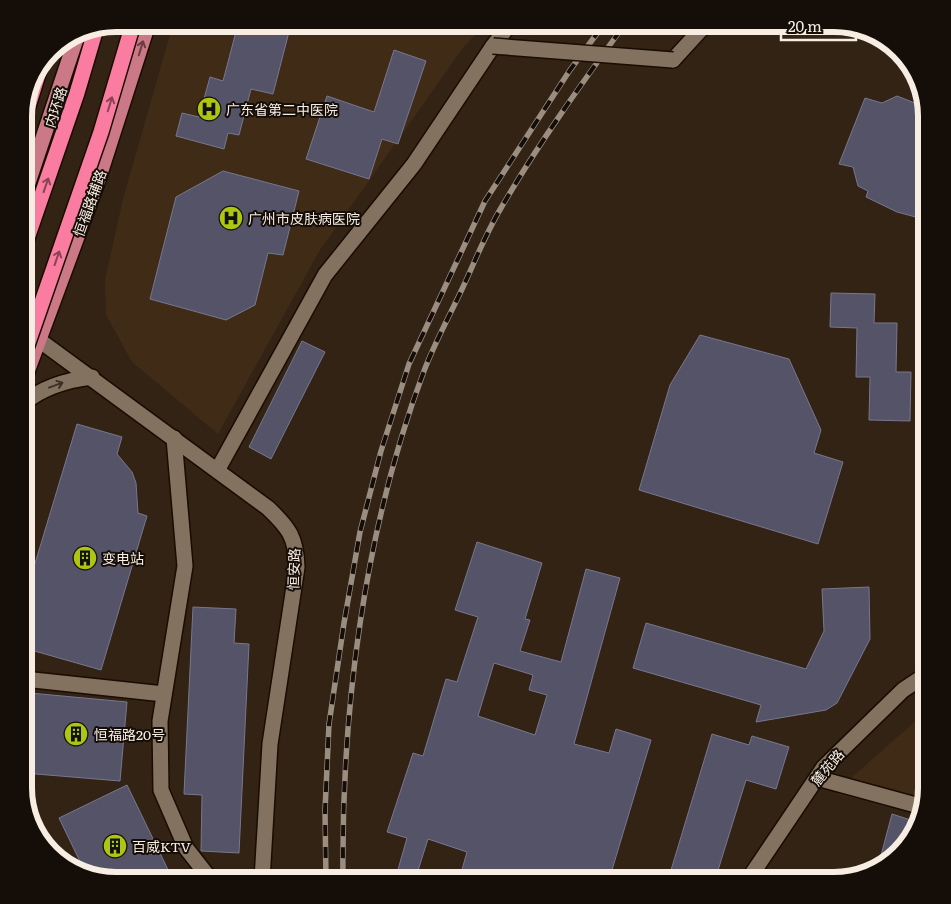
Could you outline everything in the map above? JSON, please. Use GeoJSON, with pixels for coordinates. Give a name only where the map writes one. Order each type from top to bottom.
{"type":"FeatureCollection","features":[{"type":"Feature","properties":{"kind":"highway"},"geometry":{"type":"LineString","coordinates":[[33,328],[101,132],[132,32]]}},
{"type":"Feature","properties":{"kind":"highway","name":"内环路"},"geometry":{"type":"LineString","coordinates":[[33,221],[77,92],[94,36]]}},
{"type":"Feature","properties":{"kind":"main road","name":"恒福路辅路"},"geometry":{"type":"LineString","coordinates":[[33,357],[98,180],[145,32]]}},
{"type":"Feature","properties":{"kind":"main road"},"geometry":{"type":"LineString","coordinates":[[33,168],[74,44]]}},
{"type":"Feature","properties":{"kind":"street"},"geometry":{"type":"LineString","coordinates":[[218,469],[325,275],[414,164],[504,32]]}},
{"type":"Feature","properties":{"kind":"street"},"geometry":{"type":"LineString","coordinates":[[493,46],[673,60],[699,32]]}},
{"type":"Feature","properties":{"kind":"street","name":"恒安路"},"geometry":{"type":"LineString","coordinates":[[33,337],[92,377],[218,469],[288,526],[296,553],[292,599],[270,744],[262,872]]}},
{"type":"Feature","properties":{"kind":"street"},"geometry":{"type":"LineString","coordinates":[[33,397],[51,386],[73,379],[92,377]]}},
{"type":"Feature","properties":{"kind":"street"},"geometry":{"type":"LineString","coordinates":[[174,438],[185,566],[160,721],[161,790],[186,848],[205,872]]}},
{"type":"Feature","properties":{"kind":"street"},"geometry":{"type":"LineString","coordinates":[[33,680],[164,694]]}},
{"type":"Feature","properties":{"kind":"street","name":"麓苑路"},"geometry":{"type":"LineString","coordinates":[[753,872],[824,767],[903,690],[918,680]]}},
{"type":"Feature","properties":{"kind":"street"},"geometry":{"type":"LineString","coordinates":[[817,778],[917,805]]}},
{"type":"Feature","properties":{"kind":"shaded area","name":"广州市皮肤病医院"},"geometry":{"type":"Polygon","coordinates":[[[171,32],[478,32],[463,48],[320,250],[218,434],[132,362],[106,315],[105,280],[123,199],[171,32]]]}},
{"type":"Feature","properties":{"kind":"shaded area"},"geometry":{"type":"Polygon","coordinates":[[[918,719],[918,788],[917,804],[914,814],[837,794],[843,785],[918,719]]]}},
{"type":"Feature","properties":{"kind":"building"},"geometry":{"type":"Polygon","coordinates":[[[236,32],[289,32],[273,94],[251,89],[239,135],[228,133],[224,149],[176,136],[182,113],[199,117],[210,77],[223,81],[236,32]]]}},
{"type":"Feature","properties":{"kind":"building"},"geometry":{"type":"Polygon","coordinates":[[[394,50],[426,61],[398,144],[382,139],[369,179],[306,159],[327,96],[374,112],[394,50]]]}},
{"type":"Feature","properties":{"kind":"building"},"geometry":{"type":"Polygon","coordinates":[[[897,96],[917,104],[918,218],[897,212],[866,197],[868,191],[858,186],[853,167],[839,164],[865,98],[882,103],[897,96]]]}},
{"type":"Feature","properties":{"kind":"building"},"geometry":{"type":"Polygon","coordinates":[[[223,171],[299,191],[283,255],[268,253],[255,305],[226,320],[150,299],[176,197],[223,171]]]}},
{"type":"Feature","properties":{"kind":"building"},"geometry":{"type":"Polygon","coordinates":[[[831,293],[875,294],[874,323],[897,323],[896,372],[911,372],[910,421],[869,420],[870,377],[856,377],[857,328],[830,327],[831,293]]]}},
{"type":"Feature","properties":{"kind":"building"},"geometry":{"type":"Polygon","coordinates":[[[700,335],[789,359],[821,430],[814,453],[843,462],[818,544],[639,490],[670,385],[700,335]]]}},
{"type":"Feature","properties":{"kind":"building"},"geometry":{"type":"Polygon","coordinates":[[[302,341],[325,352],[271,459],[249,447],[302,341]]]}},
{"type":"Feature","properties":{"kind":"building","name":"变电站"},"geometry":{"type":"Polygon","coordinates":[[[77,424],[122,437],[117,454],[132,472],[136,483],[138,513],[147,516],[101,670],[33,651],[33,570],[77,424]]]}},
{"type":"Feature","properties":{"kind":"building"},"geometry":{"type":"Polygon","coordinates":[[[477,542],[542,563],[525,619],[530,620],[520,651],[561,662],[586,569],[620,578],[574,744],[609,753],[616,729],[651,740],[611,872],[461,872],[467,852],[428,839],[418,872],[397,872],[407,838],[387,832],[413,753],[423,756],[446,679],[457,682],[478,617],[455,610],[477,542]],[[494,663],[478,716],[535,735],[547,695],[529,690],[533,675],[494,663]]]}},
{"type":"Feature","properties":{"kind":"building"},"geometry":{"type":"Polygon","coordinates":[[[869,587],[870,639],[837,703],[826,710],[756,722],[761,705],[633,668],[646,623],[806,669],[824,631],[822,589],[869,587]]]}},
{"type":"Feature","properties":{"kind":"building"},"geometry":{"type":"Polygon","coordinates":[[[193,607],[236,609],[234,643],[249,644],[239,853],[201,851],[202,795],[184,794],[193,607]]]}},
{"type":"Feature","properties":{"kind":"building","name":"恒福路20号"},"geometry":{"type":"Polygon","coordinates":[[[33,693],[127,702],[120,781],[33,774],[33,693]]]}},
{"type":"Feature","properties":{"kind":"building"},"geometry":{"type":"Polygon","coordinates":[[[712,734],[749,745],[752,736],[789,747],[776,789],[746,780],[717,872],[670,872],[712,734]]]}},
{"type":"Feature","properties":{"kind":"building","name":"百威KTV"},"geometry":{"type":"Polygon","coordinates":[[[127,785],[169,872],[116,872],[84,865],[81,863],[59,818],[127,785]]]}},
{"type":"Feature","properties":{"kind":"building"},"geometry":{"type":"Polygon","coordinates":[[[892,814],[912,820],[894,847],[881,857],[892,814]]]}},
{"type":"Feature","properties":{"kind":"railway"},"geometry":{"type":"LineString","coordinates":[[326,872],[325,811],[329,724],[344,623],[360,532],[381,451],[409,364],[485,201],[570,70],[598,32]]}},
{"type":"Feature","properties":{"kind":"railway"},"geometry":{"type":"LineString","coordinates":[[343,872],[346,752],[360,622],[371,558],[403,432],[428,360],[496,218],[545,137],[619,32]]}},
{"type":"Feature","properties":{"kind":"place","name":"广东省第二中医院"},"geometry":{"type":"Point","coordinates":[209,109]}},
{"type":"Feature","properties":{"kind":"place","name":"广州市皮肤病医院"},"geometry":{"type":"Point","coordinates":[231,218]}},
{"type":"Feature","properties":{"kind":"place","name":"变电站"},"geometry":{"type":"Point","coordinates":[85,558]}},
{"type":"Feature","properties":{"kind":"place","name":"恒福路20号"},"geometry":{"type":"Point","coordinates":[76,734]}},
{"type":"Feature","properties":{"kind":"place","name":"百威KTV"},"geometry":{"type":"Point","coordinates":[115,846]}}]}
